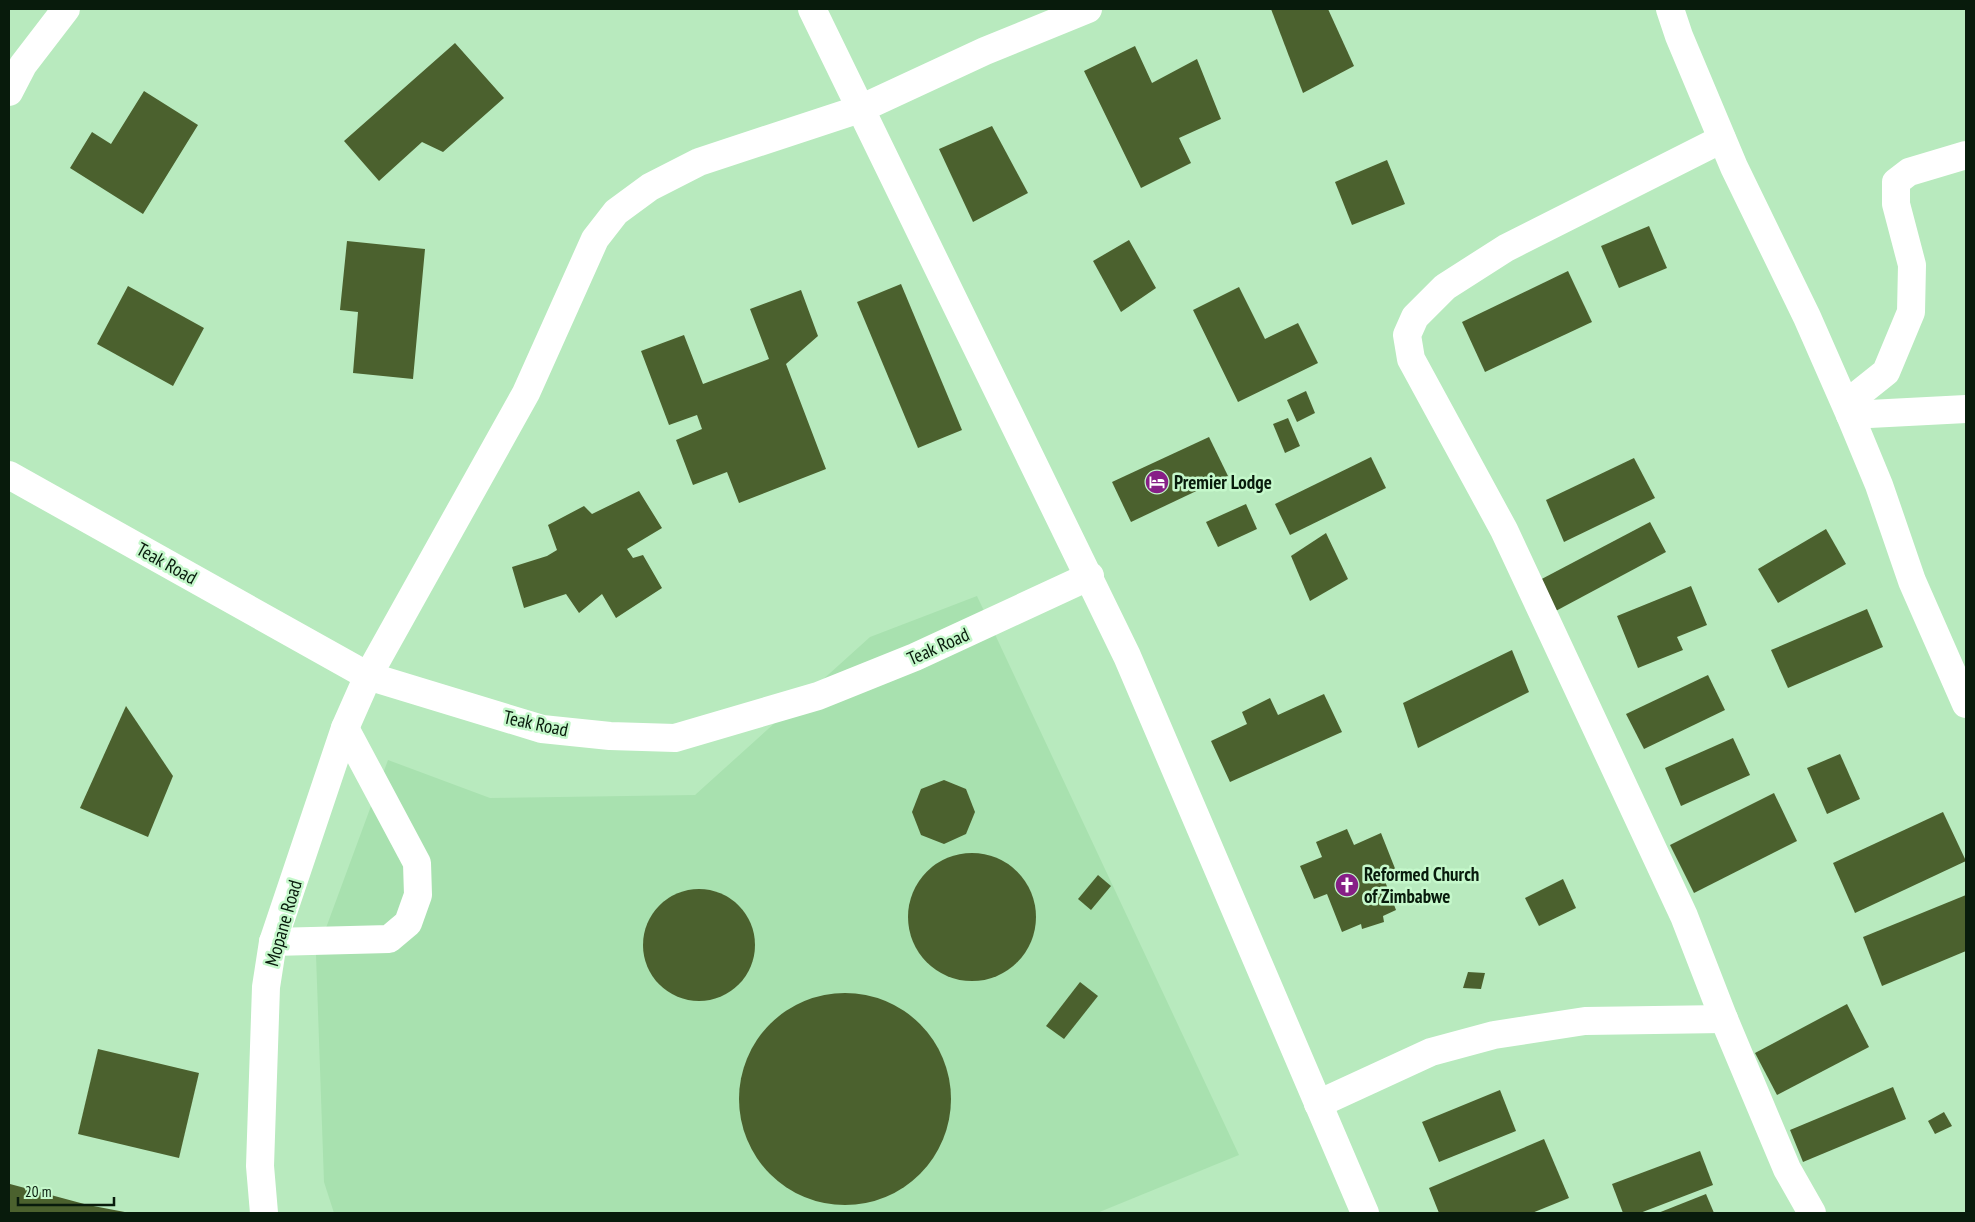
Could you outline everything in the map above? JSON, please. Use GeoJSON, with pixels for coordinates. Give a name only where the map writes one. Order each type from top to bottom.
{"type":"FeatureCollection","features":[{"type":"Feature","properties":{"kind":"street"},"geometry":{"type":"LineString","coordinates":[[9,92],[16,62],[66,9]]}},
{"type":"Feature","properties":{"kind":"street"},"geometry":{"type":"LineString","coordinates":[[812,9],[1090,576],[1127,656],[1365,1213]]}},
{"type":"Feature","properties":{"kind":"street","name":"Mopane Road"},"geometry":{"type":"LineString","coordinates":[[264,1213],[260,1166],[266,997],[273,942],[346,728],[368,676],[526,394],[595,239],[616,212],[650,187],[699,162],[860,109],[985,51],[1088,9]]}},
{"type":"Feature","properties":{"kind":"street"},"geometry":{"type":"LineString","coordinates":[[1670,9],[1679,36],[1722,139],[1808,317],[1880,485],[1912,581],[1966,704]]}},
{"type":"Feature","properties":{"kind":"street"},"geometry":{"type":"LineString","coordinates":[[1722,139],[1506,248],[1445,287],[1414,317],[1407,335],[1410,359],[1504,530],[1684,916],[1724,1019],[1787,1169],[1812,1213]]}},
{"type":"Feature","properties":{"kind":"street"},"geometry":{"type":"LineString","coordinates":[[1848,410],[1886,372],[1911,312],[1912,265],[1896,204],[1896,182],[1909,172],[1966,155]]}},
{"type":"Feature","properties":{"kind":"street"},"geometry":{"type":"LineString","coordinates":[[1848,410],[1966,408]]}},
{"type":"Feature","properties":{"kind":"street","name":"Teak Road"},"geometry":{"type":"LineString","coordinates":[[9,474],[368,676],[542,728],[610,736],[674,738],[818,696],[915,657],[1090,576]]}},
{"type":"Feature","properties":{"kind":"street"},"geometry":{"type":"LineString","coordinates":[[273,942],[389,939],[408,923],[418,895],[418,863],[346,728]]}},
{"type":"Feature","properties":{"kind":"street"},"geometry":{"type":"LineString","coordinates":[[1318,1104],[1431,1052],[1494,1035],[1584,1021],[1724,1019]]}},
{"type":"Feature","properties":{"kind":"shaded area"},"geometry":{"type":"Polygon","coordinates":[[[977,596],[1239,1155],[1097,1213],[334,1213],[324,1182],[316,955],[388,760],[490,798],[695,795],[870,637],[977,596]]]}},
{"type":"Feature","properties":{"kind":"building"},"geometry":{"type":"Polygon","coordinates":[[[1271,9],[1328,9],[1354,66],[1303,93],[1271,9]]]}},
{"type":"Feature","properties":{"kind":"building"},"geometry":{"type":"Polygon","coordinates":[[[455,43],[504,98],[443,152],[422,142],[379,181],[344,141],[455,43]]]}},
{"type":"Feature","properties":{"kind":"building"},"geometry":{"type":"Polygon","coordinates":[[[1135,46],[1152,83],[1197,59],[1221,119],[1179,138],[1191,163],[1141,188],[1084,71],[1135,46]]]}},
{"type":"Feature","properties":{"kind":"building"},"geometry":{"type":"Polygon","coordinates":[[[144,91],[198,125],[143,214],[70,168],[92,132],[111,144],[144,91]]]}},
{"type":"Feature","properties":{"kind":"building"},"geometry":{"type":"Polygon","coordinates":[[[992,126],[1028,193],[973,222],[939,149],[992,126]]]}},
{"type":"Feature","properties":{"kind":"building"},"geometry":{"type":"Polygon","coordinates":[[[1387,160],[1405,204],[1352,225],[1335,182],[1387,160]]]}},
{"type":"Feature","properties":{"kind":"building"},"geometry":{"type":"Polygon","coordinates":[[[1649,226],[1667,268],[1619,288],[1601,246],[1649,226]]]}},
{"type":"Feature","properties":{"kind":"building"},"geometry":{"type":"Polygon","coordinates":[[[1129,240],[1156,288],[1121,312],[1093,261],[1129,240]]]}},
{"type":"Feature","properties":{"kind":"building"},"geometry":{"type":"Polygon","coordinates":[[[347,241],[425,249],[413,379],[353,373],[358,312],[340,310],[347,241]]]}},
{"type":"Feature","properties":{"kind":"building"},"geometry":{"type":"Polygon","coordinates":[[[1568,271],[1592,322],[1485,372],[1462,322],[1568,271]]]}},
{"type":"Feature","properties":{"kind":"building"},"geometry":{"type":"Polygon","coordinates":[[[901,284],[962,430],[918,448],[857,302],[901,284]]]}},
{"type":"Feature","properties":{"kind":"building"},"geometry":{"type":"Polygon","coordinates":[[[128,286],[204,328],[173,386],[97,344],[128,286]]]}},
{"type":"Feature","properties":{"kind":"building"},"geometry":{"type":"Polygon","coordinates":[[[1239,287],[1265,339],[1298,323],[1318,363],[1238,402],[1193,310],[1239,287]]]}},
{"type":"Feature","properties":{"kind":"building"},"geometry":{"type":"Polygon","coordinates":[[[801,290],[818,336],[786,364],[826,469],[739,503],[727,472],[693,485],[676,440],[702,429],[697,415],[669,425],[641,351],[684,335],[703,384],[769,359],[750,309],[801,290]]]}},
{"type":"Feature","properties":{"kind":"building"},"geometry":{"type":"Polygon","coordinates":[[[1306,391],[1315,413],[1297,422],[1287,400],[1306,391]]]}},
{"type":"Feature","properties":{"kind":"building"},"geometry":{"type":"Polygon","coordinates":[[[1288,418],[1300,446],[1285,453],[1273,424],[1288,418]]]}},
{"type":"Feature","properties":{"kind":"building"},"geometry":{"type":"Polygon","coordinates":[[[1209,437],[1228,476],[1131,522],[1112,482],[1209,437]]]}},
{"type":"Feature","properties":{"kind":"building"},"geometry":{"type":"Polygon","coordinates":[[[1371,457],[1386,488],[1290,535],[1275,504],[1371,457]]]}},
{"type":"Feature","properties":{"kind":"building"},"geometry":{"type":"Polygon","coordinates":[[[1634,458],[1655,498],[1564,542],[1546,500],[1634,458]]]}},
{"type":"Feature","properties":{"kind":"building"},"geometry":{"type":"Polygon","coordinates":[[[639,491],[662,528],[627,549],[633,558],[643,555],[662,588],[616,618],[602,594],[579,613],[566,594],[524,608],[512,567],[547,556],[557,550],[548,525],[584,506],[592,514],[639,491]]]}},
{"type":"Feature","properties":{"kind":"building"},"geometry":{"type":"Polygon","coordinates":[[[1246,504],[1257,529],[1218,547],[1206,522],[1246,504]]]}},
{"type":"Feature","properties":{"kind":"building"},"geometry":{"type":"Polygon","coordinates":[[[1650,522],[1666,552],[1552,613],[1536,582],[1650,522]]]}},
{"type":"Feature","properties":{"kind":"building"},"geometry":{"type":"Polygon","coordinates":[[[1826,529],[1846,564],[1778,603],[1758,569],[1826,529]]]}},
{"type":"Feature","properties":{"kind":"building"},"geometry":{"type":"Polygon","coordinates":[[[1326,533],[1348,579],[1310,601],[1291,556],[1326,533]]]}},
{"type":"Feature","properties":{"kind":"building"},"geometry":{"type":"Polygon","coordinates":[[[1691,586],[1707,625],[1677,637],[1683,650],[1638,668],[1617,616],[1691,586]]]}},
{"type":"Feature","properties":{"kind":"building"},"geometry":{"type":"Polygon","coordinates":[[[1867,609],[1883,647],[1788,688],[1771,650],[1867,609]]]}},
{"type":"Feature","properties":{"kind":"building"},"geometry":{"type":"Polygon","coordinates":[[[1512,650],[1529,692],[1418,748],[1403,703],[1512,650]]]}},
{"type":"Feature","properties":{"kind":"building"},"geometry":{"type":"Polygon","coordinates":[[[1708,675],[1725,710],[1644,749],[1626,714],[1708,675]]]}},
{"type":"Feature","properties":{"kind":"building"},"geometry":{"type":"Polygon","coordinates":[[[1324,694],[1342,732],[1230,782],[1211,741],[1247,724],[1242,712],[1270,698],[1278,715],[1324,694]]]}},
{"type":"Feature","properties":{"kind":"building"},"geometry":{"type":"Polygon","coordinates":[[[126,706],[173,776],[148,837],[80,808],[126,706]]]}},
{"type":"Feature","properties":{"kind":"building"},"geometry":{"type":"Polygon","coordinates":[[[1733,738],[1750,775],[1681,806],[1665,768],[1733,738]]]}},
{"type":"Feature","properties":{"kind":"building"},"geometry":{"type":"Polygon","coordinates":[[[1840,754],[1860,799],[1827,814],[1807,768],[1840,754]]]}},
{"type":"Feature","properties":{"kind":"building"},"geometry":{"type":"Polygon","coordinates":[[[944,780],[966,789],[975,812],[966,834],[944,844],[921,835],[912,812],[921,789],[944,780]]]}},
{"type":"Feature","properties":{"kind":"building"},"geometry":{"type":"Polygon","coordinates":[[[1774,793],[1797,841],[1694,893],[1670,845],[1774,793]]]}},
{"type":"Feature","properties":{"kind":"building"},"geometry":{"type":"Polygon","coordinates":[[[1943,812],[1966,861],[1855,913],[1833,863],[1943,812]]]}},
{"type":"Feature","properties":{"kind":"building","name":"Reformed Church of Zimbabwe"},"geometry":{"type":"Polygon","coordinates":[[[1347,829],[1354,845],[1381,833],[1396,871],[1383,876],[1396,910],[1383,916],[1384,922],[1362,929],[1361,924],[1342,932],[1327,894],[1314,899],[1300,866],[1322,857],[1316,842],[1347,829]]]}},
{"type":"Feature","properties":{"kind":"building"},"geometry":{"type":"Polygon","coordinates":[[[972,853],[997,857],[1018,871],[1032,892],[1036,917],[1032,942],[1018,963],[997,977],[972,981],[947,977],[926,963],[912,942],[908,917],[912,892],[926,871],[947,857],[972,853]]]}},
{"type":"Feature","properties":{"kind":"building"},"geometry":{"type":"Polygon","coordinates":[[[1098,875],[1111,886],[1091,910],[1078,899],[1098,875]]]}},
{"type":"Feature","properties":{"kind":"building"},"geometry":{"type":"Polygon","coordinates":[[[1563,879],[1576,908],[1539,926],[1525,898],[1563,879]]]}},
{"type":"Feature","properties":{"kind":"building"},"geometry":{"type":"Polygon","coordinates":[[[699,889],[720,893],[739,905],[751,924],[755,945],[751,966],[739,985],[720,997],[699,1001],[678,997],[659,985],[647,966],[643,945],[647,924],[659,905],[678,893],[699,889]]]}},
{"type":"Feature","properties":{"kind":"building"},"geometry":{"type":"Polygon","coordinates":[[[1966,895],[1966,951],[1882,986],[1863,937],[1966,895]]]}},
{"type":"Feature","properties":{"kind":"building"},"geometry":{"type":"Polygon","coordinates":[[[1468,972],[1485,973],[1481,989],[1463,988],[1468,972]]]}},
{"type":"Feature","properties":{"kind":"building"},"geometry":{"type":"Polygon","coordinates":[[[1080,982],[1098,996],[1064,1039],[1046,1026],[1080,982]]]}},
{"type":"Feature","properties":{"kind":"building"},"geometry":{"type":"Polygon","coordinates":[[[845,993],[866,995],[885,1001],[904,1011],[920,1024],[933,1040],[943,1059],[949,1078],[951,1099],[949,1120],[943,1139],[933,1158],[920,1174],[904,1187],[885,1197],[866,1203],[845,1205],[824,1203],[805,1197],[786,1187],[770,1174],[757,1158],[747,1139],[741,1120],[739,1099],[741,1078],[747,1059],[757,1040],[770,1024],[786,1011],[805,1001],[824,995],[845,993]]]}},
{"type":"Feature","properties":{"kind":"building"},"geometry":{"type":"Polygon","coordinates":[[[1847,1004],[1869,1047],[1777,1095],[1755,1053],[1847,1004]]]}},
{"type":"Feature","properties":{"kind":"building"},"geometry":{"type":"Polygon","coordinates":[[[98,1049],[199,1073],[179,1158],[78,1134],[98,1049]]]}},
{"type":"Feature","properties":{"kind":"building"},"geometry":{"type":"Polygon","coordinates":[[[1893,1087],[1906,1119],[1803,1162],[1790,1130],[1893,1087]]]}},
{"type":"Feature","properties":{"kind":"building"},"geometry":{"type":"Polygon","coordinates":[[[1500,1090],[1516,1131],[1439,1162],[1422,1122],[1500,1090]]]}},
{"type":"Feature","properties":{"kind":"building"},"geometry":{"type":"Polygon","coordinates":[[[1944,1112],[1952,1126],[1935,1134],[1928,1121],[1944,1112]]]}},
{"type":"Feature","properties":{"kind":"building"},"geometry":{"type":"Polygon","coordinates":[[[1544,1139],[1569,1198],[1532,1213],[1439,1213],[1429,1188],[1544,1139]]]}},
{"type":"Feature","properties":{"kind":"building"},"geometry":{"type":"Polygon","coordinates":[[[1700,1151],[1713,1185],[1640,1213],[1623,1213],[1612,1184],[1700,1151]]]}},
{"type":"Feature","properties":{"kind":"building"},"geometry":{"type":"Polygon","coordinates":[[[10,1184],[88,1205],[130,1213],[9,1213],[10,1184]]]}},
{"type":"Feature","properties":{"kind":"building"},"geometry":{"type":"Polygon","coordinates":[[[1706,1194],[1714,1213],[1658,1213],[1706,1194]]]}},
{"type":"Feature","properties":{"kind":"place","name":"Premier Lodge"},"geometry":{"type":"Point","coordinates":[1157,482]}},
{"type":"Feature","properties":{"kind":"place","name":"Reformed Church of Zimbabwe"},"geometry":{"type":"Point","coordinates":[1347,885]}}]}
